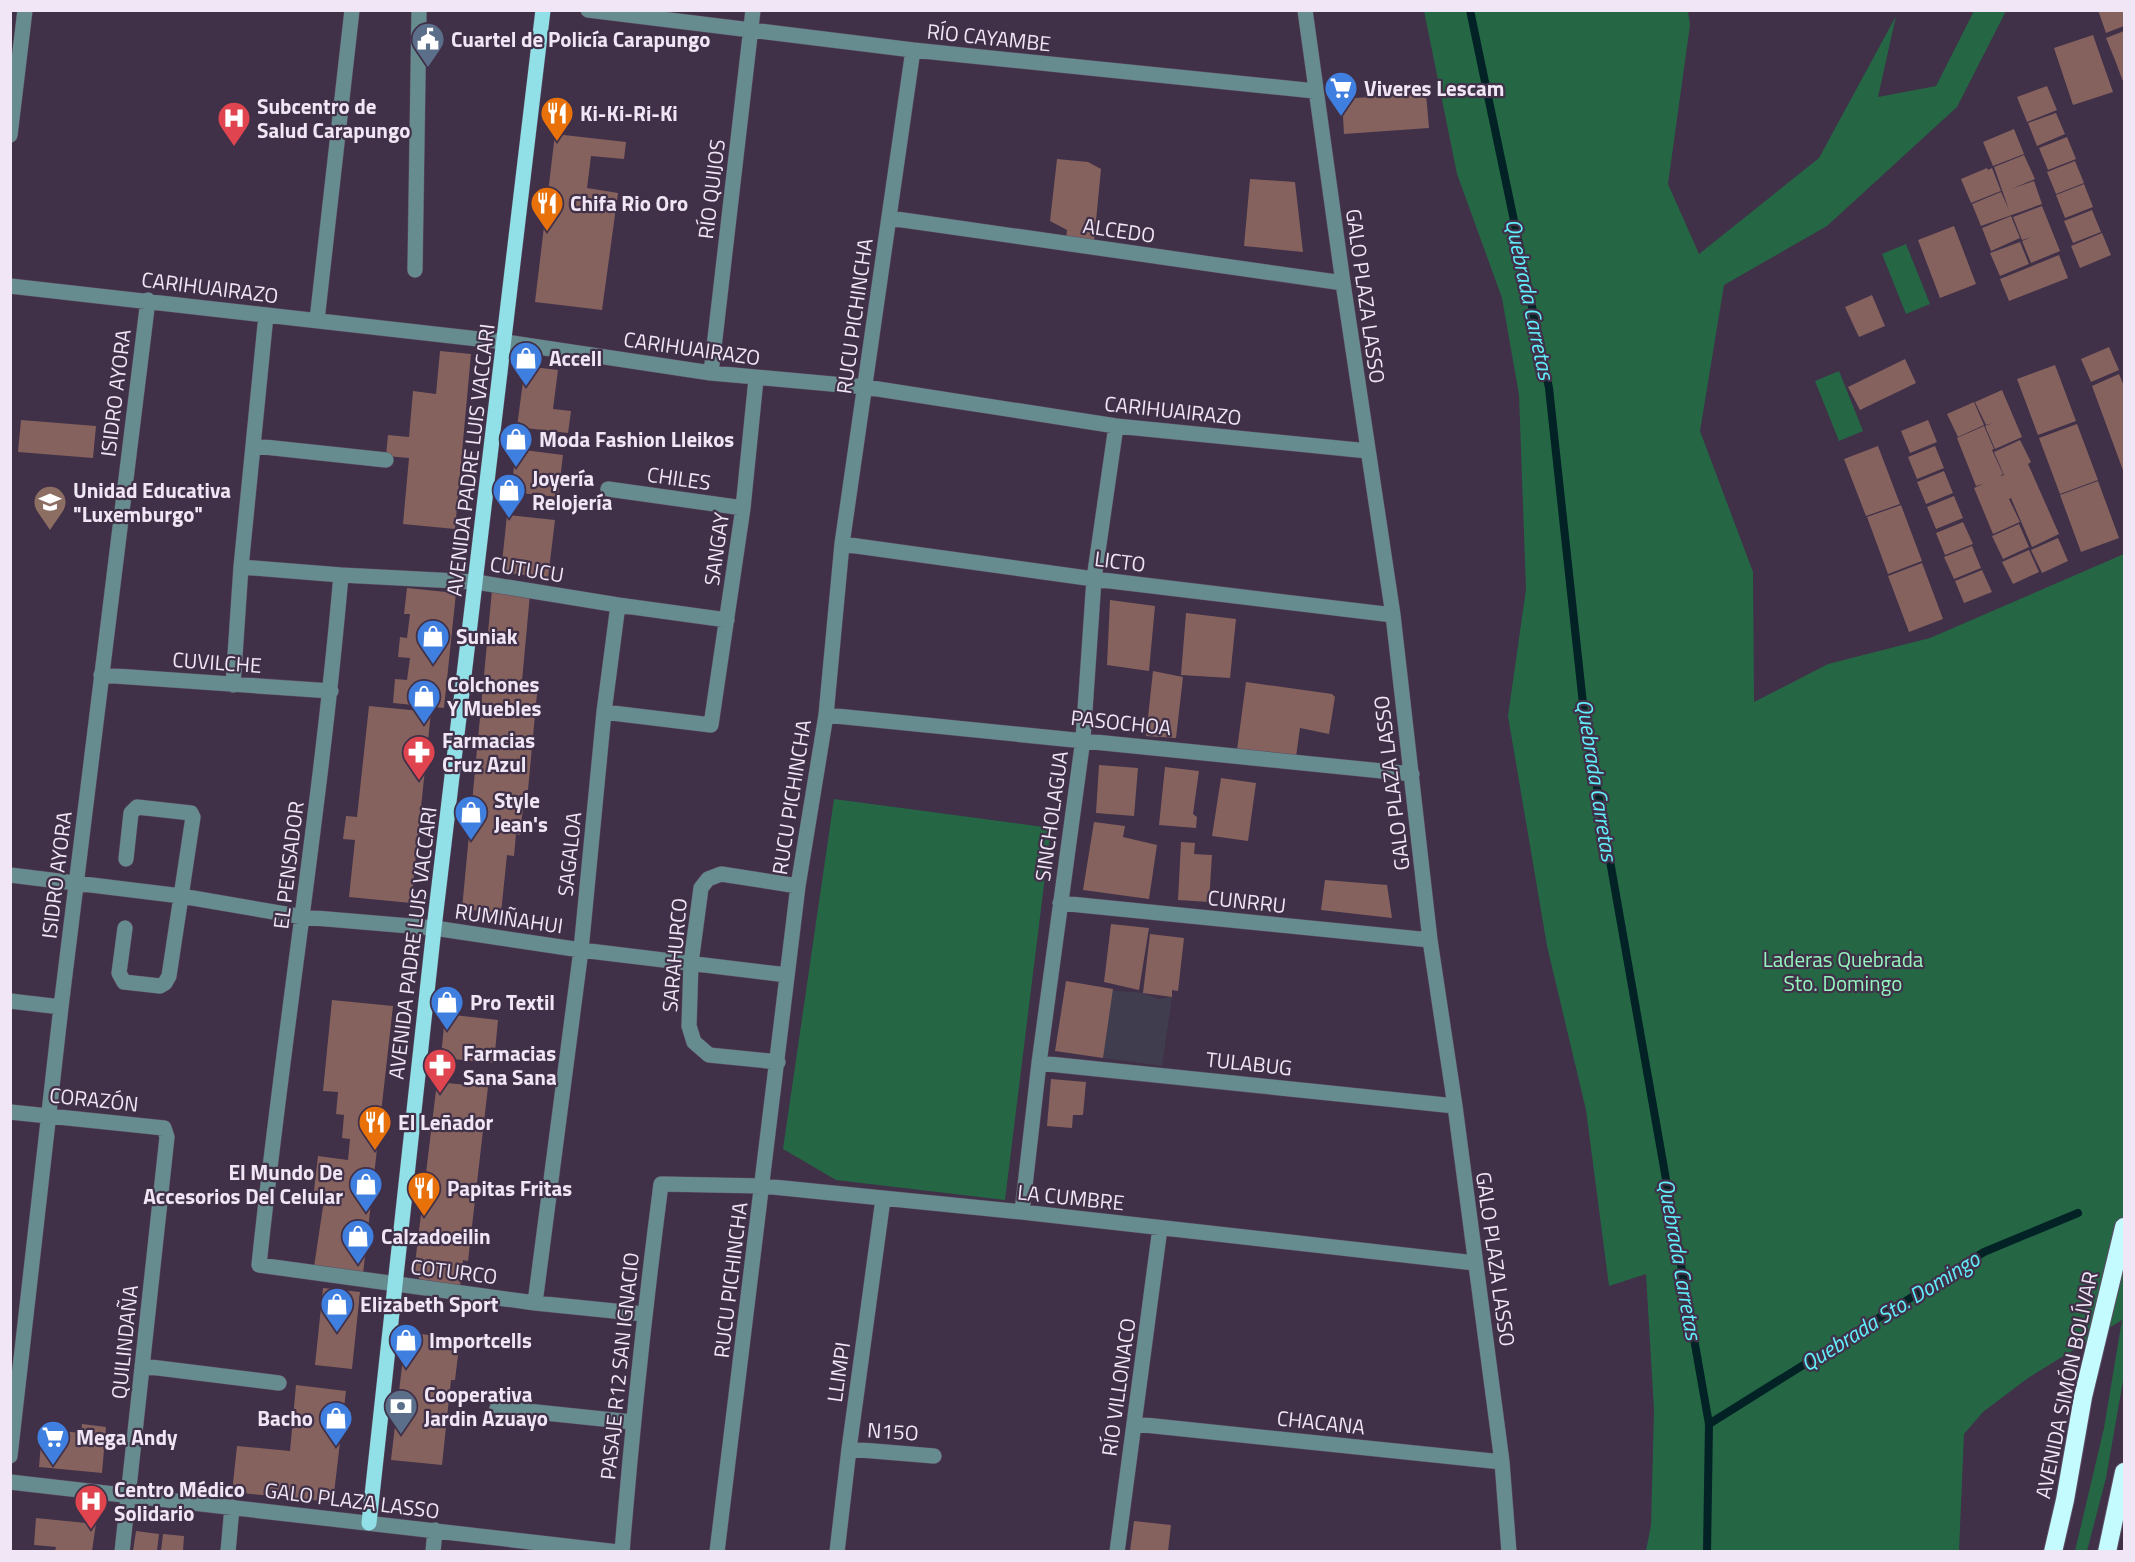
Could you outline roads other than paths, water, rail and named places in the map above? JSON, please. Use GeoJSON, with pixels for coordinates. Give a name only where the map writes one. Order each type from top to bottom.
{"type":"FeatureCollection","features":[{"type":"Feature","properties":{"kind":"highway","name":"AVENIDA SIMÓN BOLÍVAR"},"geometry":{"type":"LineString","coordinates":[[2053,1551],[2065,1500],[2083,1398],[2124,1229]]}},
{"type":"Feature","properties":{"kind":"highway"},"geometry":{"type":"LineString","coordinates":[[2107,1551],[2124,1472]]}},
{"type":"Feature","properties":{"kind":"main road","name":"AVENIDA PADRE LUIS VACCARI"},"geometry":{"type":"LineString","coordinates":[[369,1523],[434,928],[543,10]]}},
{"type":"Feature","properties":{"kind":"street"},"geometry":{"type":"LineString","coordinates":[[10,135],[25,10]]}},
{"type":"Feature","properties":{"kind":"street"},"geometry":{"type":"LineString","coordinates":[[317,320],[352,10]]}},
{"type":"Feature","properties":{"kind":"street"},"geometry":{"type":"LineString","coordinates":[[415,270],[418,10]]}},
{"type":"Feature","properties":{"kind":"street","name":"RÍO CAYAMBE"},"geometry":{"type":"LineString","coordinates":[[588,10],[913,50],[1315,91]]}},
{"type":"Feature","properties":{"kind":"street","name":"RÍO QUIJOS"},"geometry":{"type":"LineString","coordinates":[[711,373],[753,10]]}},
{"type":"Feature","properties":{"kind":"street","name":"GALO PLAZA LASSO"},"geometry":{"type":"LineString","coordinates":[[1305,10],[1393,615],[1430,940],[1455,1106],[1502,1462],[1509,1551]]}},
{"type":"Feature","properties":{"kind":"street","name":"RUCU PICHINCHA"},"geometry":{"type":"LineString","coordinates":[[717,1551],[798,886],[826,715],[842,544],[913,50]]}},
{"type":"Feature","properties":{"kind":"street","name":"ALCEDO"},"geometry":{"type":"LineString","coordinates":[[889,218],[1343,283]]}},
{"type":"Feature","properties":{"kind":"street","name":"CARIHUAIRAZO"},"geometry":{"type":"LineString","coordinates":[[10,286],[505,342],[756,379],[865,387],[1116,426],[1368,451]]}},
{"type":"Feature","properties":{"kind":"street","name":"ISIDRO AYORA"},"geometry":{"type":"LineString","coordinates":[[10,1456],[48,1115],[148,300]]}},
{"type":"Feature","properties":{"kind":"street"},"geometry":{"type":"LineString","coordinates":[[233,685],[266,315]]}},
{"type":"Feature","properties":{"kind":"street","name":"SANGAY"},"geometry":{"type":"LineString","coordinates":[[604,712],[711,725],[743,508],[756,379]]}},
{"type":"Feature","properties":{"kind":"street","name":"SINCHOLAGUA"},"geometry":{"type":"LineString","coordinates":[[1022,1212],[1039,1063],[1083,739],[1094,579],[1116,426]]}},
{"type":"Feature","properties":{"kind":"street"},"geometry":{"type":"LineString","coordinates":[[255,446],[386,460]]}},
{"type":"Feature","properties":{"kind":"street","name":"CHILES"},"geometry":{"type":"LineString","coordinates":[[608,489],[743,508]]}},
{"type":"Feature","properties":{"kind":"street","name":"LICTO"},"geometry":{"type":"LineString","coordinates":[[842,544],[1094,579],[1393,615]]}},
{"type":"Feature","properties":{"kind":"street"},"geometry":{"type":"LineString","coordinates":[[242,567],[341,575]]}},
{"type":"Feature","properties":{"kind":"street","name":"CUTUCU"},"geometry":{"type":"LineString","coordinates":[[341,575],[476,582],[618,605]]}},
{"type":"Feature","properties":{"kind":"street","name":"EL PENSADOR"},"geometry":{"type":"LineString","coordinates":[[260,1266],[272,1143],[331,691],[341,575]]}},
{"type":"Feature","properties":{"kind":"street"},"geometry":{"type":"LineString","coordinates":[[618,605],[727,620]]}},
{"type":"Feature","properties":{"kind":"street","name":"SAGALOA"},"geometry":{"type":"LineString","coordinates":[[535,1303],[581,950],[604,712],[618,605]]}},
{"type":"Feature","properties":{"kind":"street","name":"CUVILCHE"},"geometry":{"type":"LineString","coordinates":[[101,675],[331,691]]}},
{"type":"Feature","properties":{"kind":"street","name":"PASOCHOA"},"geometry":{"type":"LineString","coordinates":[[826,715],[1083,739],[1412,774]]}},
{"type":"Feature","properties":{"kind":"street"},"geometry":{"type":"LineString","coordinates":[[125,928],[119,974],[121,979],[124,982],[160,986],[165,983],[169,976],[193,817],[190,813],[137,807],[133,809],[126,859]]}},
{"type":"Feature","properties":{"kind":"street","name":"SARAHURCO"},"geometry":{"type":"LineString","coordinates":[[778,1062],[709,1055],[694,1042],[689,1026],[691,963],[701,888],[708,879],[721,874],[798,886]]}},
{"type":"Feature","properties":{"kind":"street","name":"RUMIÑAHUI"},"geometry":{"type":"LineString","coordinates":[[10,875],[181,896],[303,917],[434,928],[581,950],[787,975]]}},
{"type":"Feature","properties":{"kind":"street","name":"CUNRRU"},"geometry":{"type":"LineString","coordinates":[[1060,903],[1430,940]]}},
{"type":"Feature","properties":{"kind":"street"},"geometry":{"type":"LineString","coordinates":[[10,1001],[61,1007]]}},
{"type":"Feature","properties":{"kind":"street","name":"TULABUG"},"geometry":{"type":"LineString","coordinates":[[1039,1063],[1455,1106]]}},
{"type":"Feature","properties":{"kind":"street","name":"CORAZÓN"},"geometry":{"type":"LineString","coordinates":[[10,1112],[164,1128],[167,1137]]}},
{"type":"Feature","properties":{"kind":"street","name":"QUILINDAÑA"},"geometry":{"type":"LineString","coordinates":[[122,1551],[130,1496],[167,1137]]}},
{"type":"Feature","properties":{"kind":"street","name":"LA CUMBRE"},"geometry":{"type":"LineString","coordinates":[[661,1184],[763,1186],[1022,1212],[1475,1263]]}},
{"type":"Feature","properties":{"kind":"street","name":"PASAJE R12 SAN IGNACIO"},"geometry":{"type":"LineString","coordinates":[[620,1551],[644,1314],[661,1184]]}},
{"type":"Feature","properties":{"kind":"street","name":"LLIMPI"},"geometry":{"type":"LineString","coordinates":[[837,1551],[884,1199]]}},
{"type":"Feature","properties":{"kind":"street","name":"RÍO VILLONACO"},"geometry":{"type":"LineString","coordinates":[[1117,1551],[1160,1228]]}},
{"type":"Feature","properties":{"kind":"street","name":"COTURCO"},"geometry":{"type":"LineString","coordinates":[[260,1266],[535,1303],[644,1314]]}},
{"type":"Feature","properties":{"kind":"street"},"geometry":{"type":"LineString","coordinates":[[142,1366],[279,1383]]}},
{"type":"Feature","properties":{"kind":"street"},"geometry":{"type":"LineString","coordinates":[[497,1408],[632,1422]]}},
{"type":"Feature","properties":{"kind":"street","name":"CHACANA"},"geometry":{"type":"LineString","coordinates":[[1135,1424],[1502,1462]]}},
{"type":"Feature","properties":{"kind":"street","name":"N15O"},"geometry":{"type":"LineString","coordinates":[[849,1449],[934,1456]]}},
{"type":"Feature","properties":{"kind":"street","name":"GALO PLAZA LASSO"},"geometry":{"type":"LineString","coordinates":[[10,1482],[435,1530],[552,1548],[620,1551]]}},
{"type":"Feature","properties":{"kind":"street"},"geometry":{"type":"LineString","coordinates":[[228,1551],[232,1507]]}},
{"type":"Feature","properties":{"kind":"street"},"geometry":{"type":"LineString","coordinates":[[433,1551],[435,1530]]}},
{"type":"Feature","properties":{"kind":"waterway","name":"Quebrada Carretas"},"geometry":{"type":"LineString","coordinates":[[1470,10],[1549,388],[1584,713],[1709,1424],[1707,1552]]}},
{"type":"Feature","properties":{"kind":"waterway","name":"Quebrada Sto. Domingo"},"geometry":{"type":"LineString","coordinates":[[1709,1424],[1984,1252],[2078,1213]]}},
{"type":"Feature","properties":{"kind":"place","name":"Cuartel de Policía Carapungo"},"geometry":{"type":"Point","coordinates":[428,68]}},
{"type":"Feature","properties":{"kind":"place","name":"Viveres Lescam"},"geometry":{"type":"Point","coordinates":[1341,117]}},
{"type":"Feature","properties":{"kind":"place","name":"Ki-Ki-Ri-Ki"},"geometry":{"type":"Point","coordinates":[557,142]}},
{"type":"Feature","properties":{"kind":"place","name":"Subcentro de Salud Carapungo"},"geometry":{"type":"Point","coordinates":[234,147]}},
{"type":"Feature","properties":{"kind":"place","name":"Chifa Rio Oro"},"geometry":{"type":"Point","coordinates":[547,232]}},
{"type":"Feature","properties":{"kind":"place","name":"Accell"},"geometry":{"type":"Point","coordinates":[526,387]}},
{"type":"Feature","properties":{"kind":"place","name":"Moda Fashion Lleikos"},"geometry":{"type":"Point","coordinates":[516,468]}},
{"type":"Feature","properties":{"kind":"place","name":"Joyería Relojería"},"geometry":{"type":"Point","coordinates":[509,519]}},
{"type":"Feature","properties":{"kind":"place","name":"Unidad Educativa \"Luxemburgo\""},"geometry":{"type":"Point","coordinates":[50,531]}},
{"type":"Feature","properties":{"kind":"place","name":"Suniak"},"geometry":{"type":"Point","coordinates":[433,665]}},
{"type":"Feature","properties":{"kind":"place","name":"Colchones Y Muebles"},"geometry":{"type":"Point","coordinates":[424,725]}},
{"type":"Feature","properties":{"kind":"place","name":"Farmacias Cruz Azul"},"geometry":{"type":"Point","coordinates":[419,781]}},
{"type":"Feature","properties":{"kind":"place","name":"Style Jean's"},"geometry":{"type":"Point","coordinates":[471,841]}},
{"type":"Feature","properties":{"kind":"place","name":"Pro Textil"},"geometry":{"type":"Point","coordinates":[447,1031]}},
{"type":"Feature","properties":{"kind":"place","name":"Farmacias Sana Sana"},"geometry":{"type":"Point","coordinates":[440,1094]}},
{"type":"Feature","properties":{"kind":"place","name":"El Leñador"},"geometry":{"type":"Point","coordinates":[375,1151]}},
{"type":"Feature","properties":{"kind":"place","name":"El Mundo De Accesorios Del Celular"},"geometry":{"type":"Point","coordinates":[366,1213]}},
{"type":"Feature","properties":{"kind":"place","name":"Papitas Fritas"},"geometry":{"type":"Point","coordinates":[424,1217]}},
{"type":"Feature","properties":{"kind":"place","name":"Calzadoeilin"},"geometry":{"type":"Point","coordinates":[358,1265]}},
{"type":"Feature","properties":{"kind":"place","name":"Elizabeth Sport"},"geometry":{"type":"Point","coordinates":[337,1333]}},
{"type":"Feature","properties":{"kind":"place","name":"Importcells"},"geometry":{"type":"Point","coordinates":[406,1369]}},
{"type":"Feature","properties":{"kind":"place","name":"Cooperativa Jardin Azuayo"},"geometry":{"type":"Point","coordinates":[401,1435]}},
{"type":"Feature","properties":{"kind":"place","name":"Bacho"},"geometry":{"type":"Point","coordinates":[336,1447]}},
{"type":"Feature","properties":{"kind":"place","name":"Mega Andy"},"geometry":{"type":"Point","coordinates":[53,1466]}},
{"type":"Feature","properties":{"kind":"place","name":"Centro Médico Solidario"},"geometry":{"type":"Point","coordinates":[91,1530]}},
{"type":"Feature","properties":{"kind":"park label","name":"Laderas Quebrada Sto. Domingo"},"geometry":{"type":"Point","coordinates":[1843,971]}}]}
